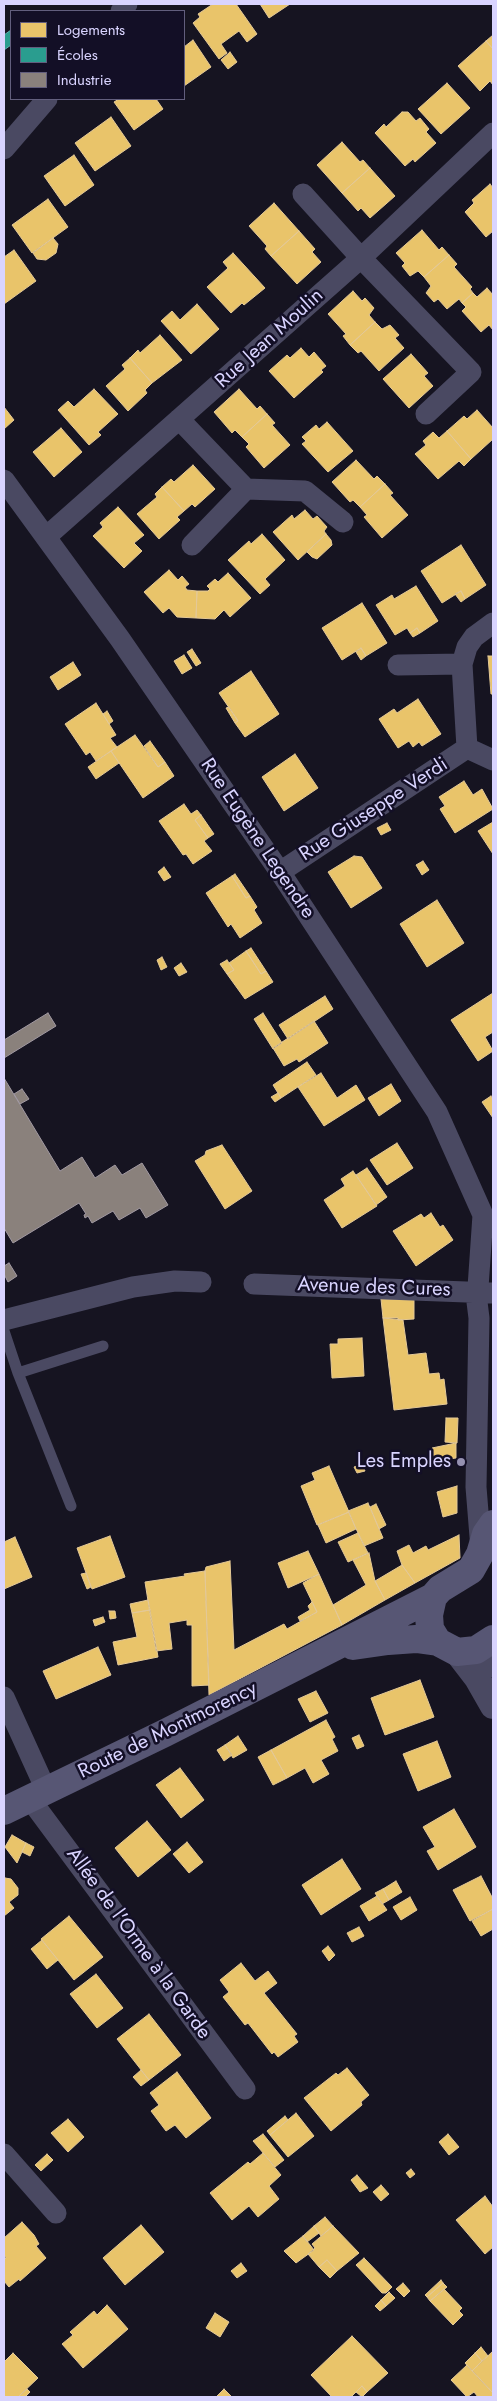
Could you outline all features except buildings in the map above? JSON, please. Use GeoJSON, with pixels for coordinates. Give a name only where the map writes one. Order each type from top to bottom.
{"type":"FeatureCollection","features":[{"type":"Feature","properties":{"kind":"main road","name":"Route de Montmorency"},"geometry":{"type":"LineString","coordinates":[[4,1811],[331,1650],[433,1597],[440,1590],[471,1570],[481,1551],[486,1534],[493,1524]]}},
{"type":"Feature","properties":{"kind":"main road"},"geometry":{"type":"LineString","coordinates":[[433,1597],[429,1616],[430,1629],[447,1647]]}},
{"type":"Feature","properties":{"kind":"main road","name":"Route de Montmorency"},"geometry":{"type":"LineString","coordinates":[[331,1650],[388,1640],[416,1639],[447,1647],[476,1650],[493,1639]]}},
{"type":"Feature","properties":{"kind":"street"},"geometry":{"type":"LineString","coordinates":[[4,149],[46,100]]}},
{"type":"Feature","properties":{"kind":"street","name":"Rue Jean Moulin"},"geometry":{"type":"LineString","coordinates":[[46,537],[361,258],[493,133]]}},
{"type":"Feature","properties":{"kind":"street"},"geometry":{"type":"LineString","coordinates":[[302,194],[361,258],[472,372],[426,414]]}},
{"type":"Feature","properties":{"kind":"street"},"geometry":{"type":"LineString","coordinates":[[179,419],[246,489],[305,491],[343,522]]}},
{"type":"Feature","properties":{"kind":"street","name":"Rue Eugène Legendre"},"geometry":{"type":"LineString","coordinates":[[4,480],[120,639],[280,872],[437,1112],[488,1221],[488,1292],[479,1318],[476,1487],[481,1551]]}},
{"type":"Feature","properties":{"kind":"street"},"geometry":{"type":"LineString","coordinates":[[192,544],[246,489]]}},
{"type":"Feature","properties":{"kind":"street","name":"Rue Giuseppe Verdi"},"geometry":{"type":"LineString","coordinates":[[467,748],[462,664],[467,647],[474,637],[493,623]]}},
{"type":"Feature","properties":{"kind":"street"},"geometry":{"type":"LineString","coordinates":[[398,665],[462,664]]}},
{"type":"Feature","properties":{"kind":"street","name":"Rue Giuseppe Verdi"},"geometry":{"type":"LineString","coordinates":[[280,872],[467,748]]}},
{"type":"Feature","properties":{"kind":"street","name":"Rue Giuseppe Verdi"},"geometry":{"type":"LineString","coordinates":[[467,748],[493,760]]}},
{"type":"Feature","properties":{"kind":"street"},"geometry":{"type":"LineString","coordinates":[[4,1320],[133,1287],[175,1281],[201,1282]]}},
{"type":"Feature","properties":{"kind":"street","name":"Avenue des Cures"},"geometry":{"type":"LineString","coordinates":[[254,1284],[488,1292]]}},
{"type":"Feature","properties":{"kind":"street"},"geometry":{"type":"LineString","coordinates":[[476,1487],[493,1504]]}},
{"type":"Feature","properties":{"kind":"street"},"geometry":{"type":"LineString","coordinates":[[493,1644],[493,1664]]}},
{"type":"Feature","properties":{"kind":"street"},"geometry":{"type":"LineString","coordinates":[[447,1647],[477,1678],[493,1706]]}},
{"type":"Feature","properties":{"kind":"street","name":"Allée de l'Orme à la Garde"},"geometry":{"type":"LineString","coordinates":[[4,1698],[38,1795],[245,2089]]}},
{"type":"Feature","properties":{"kind":"street"},"geometry":{"type":"LineString","coordinates":[[4,2154],[56,2213]]}},
{"type":"Feature","properties":{"kind":"lane"},"geometry":{"type":"LineString","coordinates":[[4,1331],[18,1373],[71,1506]]}},
{"type":"Feature","properties":{"kind":"lane"},"geometry":{"type":"LineString","coordinates":[[18,1373],[103,1346]]}},
{"type":"Feature","properties":{"kind":"place","name":"Les Emples"},"geometry":{"type":"Point","coordinates":[461,1462]}}]}
